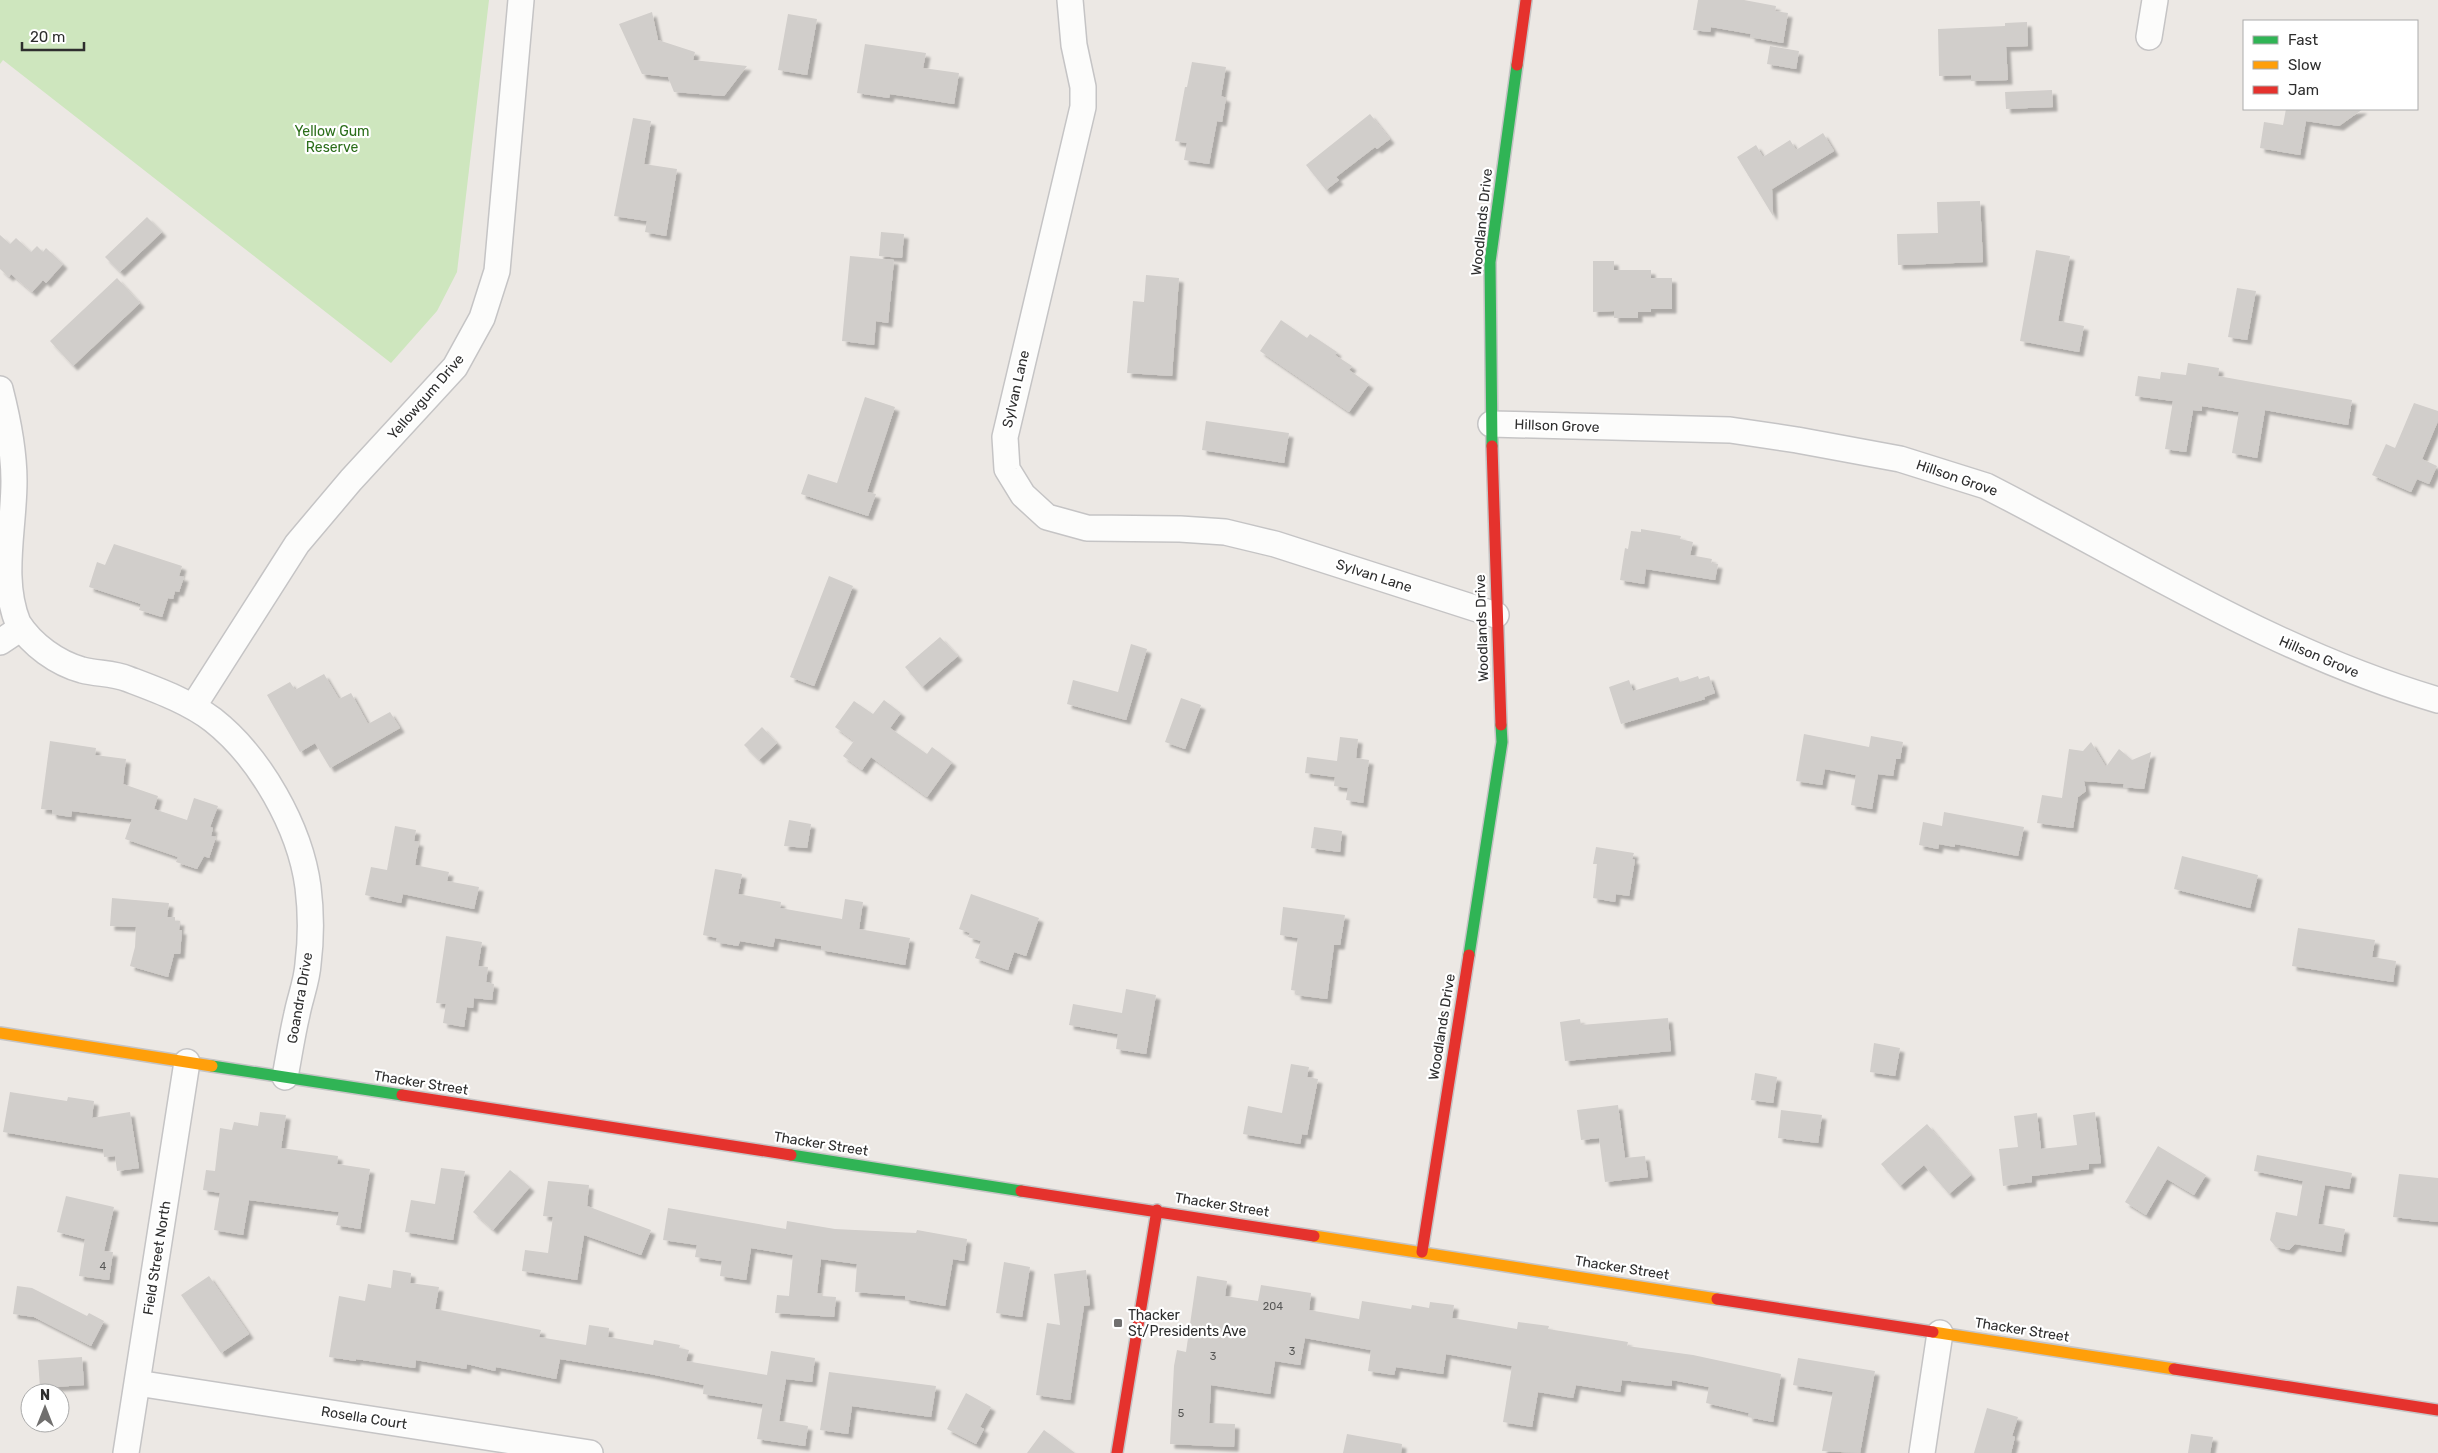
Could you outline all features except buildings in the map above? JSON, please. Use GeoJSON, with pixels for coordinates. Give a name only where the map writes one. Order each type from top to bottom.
{"type":"FeatureCollection","features":[{"type":"Feature","properties":{"kind":"street","name":"Yellowgum Drive"},"geometry":{"type":"LineString","coordinates":[[193,707],[297,544],[351,480],[455,367],[482,318],[497,271],[521,0]]}},
{"type":"Feature","properties":{"kind":"street","name":"Sylvan Lane"},"geometry":{"type":"LineString","coordinates":[[1070,0],[1074,45],[1083,87],[1083,107],[1005,437],[1008,470],[1023,495],[1048,517],[1087,528],[1180,529],[1225,532],[1275,544],[1496,615]]}},
{"type":"Feature","properties":{"kind":"street","name":"Woodlands Drive"},"geometry":{"type":"LineString","coordinates":[[1422,1252],[1502,742],[1496,615],[1491,424],[1490,262],[1526,0]]}},
{"type":"Feature","properties":{"kind":"street"},"geometry":{"type":"LineString","coordinates":[[2150,37],[2155,0]]}},
{"type":"Feature","properties":{"kind":"street","name":"Goandra Drive"},"geometry":{"type":"LineString","coordinates":[[0,389],[12,435],[14,480],[13,511],[2,567],[5,594],[21,628],[33,642],[56,659],[82,670],[118,675],[193,707],[212,720],[250,755],[288,820],[301,855],[308,887],[308,965],[285,1077]]}},
{"type":"Feature","properties":{"kind":"street","name":"Hillson Grove"},"geometry":{"type":"LineString","coordinates":[[1491,424],[1730,430],[1797,440],[1892,458],[1943,471],[1986,486],[2227,615],[2280,641],[2386,685],[2438,700]]}},
{"type":"Feature","properties":{"kind":"street"},"geometry":{"type":"LineString","coordinates":[[0,642],[21,628]]}},
{"type":"Feature","properties":{"kind":"street","name":"Thacker Street"},"geometry":{"type":"LineString","coordinates":[[0,1033],[1157,1210],[2438,1410]]}},
{"type":"Feature","properties":{"kind":"street","name":"Field Street North"},"geometry":{"type":"LineString","coordinates":[[126,1453],[187,1062]]}},
{"type":"Feature","properties":{"kind":"street"},"geometry":{"type":"LineString","coordinates":[[1117,1453],[1157,1210]]}},
{"type":"Feature","properties":{"kind":"street"},"geometry":{"type":"LineString","coordinates":[[1922,1453],[1940,1333]]}},
{"type":"Feature","properties":{"kind":"street","name":"Rosella Court"},"geometry":{"type":"LineString","coordinates":[[137,1383],[590,1453]]}},
{"type":"Feature","properties":{"kind":"green space","name":"Yellow Gum Reserve"},"geometry":{"type":"Polygon","coordinates":[[[0,0],[489,0],[457,272],[437,311],[391,363],[3,60],[0,64],[0,0]]]}},
{"type":"Feature","properties":{"kind":"traffic: fast"},"geometry":{"type":"LineString","coordinates":[[1492,446],[1490,262],[1517,65]]}},
{"type":"Feature","properties":{"kind":"traffic: fast"},"geometry":{"type":"LineString","coordinates":[[1469,955],[1502,742],[1501,725]]}},
{"type":"Feature","properties":{"kind":"traffic: fast"},"geometry":{"type":"LineString","coordinates":[[212,1066],[402,1095]]}},
{"type":"Feature","properties":{"kind":"traffic: fast"},"geometry":{"type":"LineString","coordinates":[[791,1155],[1021,1191]]}},
{"type":"Feature","properties":{"kind":"traffic: slow"},"geometry":{"type":"LineString","coordinates":[[0,1033],[212,1066]]}},
{"type":"Feature","properties":{"kind":"traffic: slow"},"geometry":{"type":"LineString","coordinates":[[1314,1236],[1717,1299]]}},
{"type":"Feature","properties":{"kind":"traffic: slow"},"geometry":{"type":"LineString","coordinates":[[1933,1332],[2174,1369]]}},
{"type":"Feature","properties":{"kind":"traffic: jam"},"geometry":{"type":"LineString","coordinates":[[1517,65],[1526,0]]}},
{"type":"Feature","properties":{"kind":"traffic: jam"},"geometry":{"type":"LineString","coordinates":[[1492,446],[1501,725]]}},
{"type":"Feature","properties":{"kind":"traffic: jam"},"geometry":{"type":"LineString","coordinates":[[1422,1252],[1469,955]]}},
{"type":"Feature","properties":{"kind":"traffic: jam"},"geometry":{"type":"LineString","coordinates":[[402,1095],[791,1155]]}},
{"type":"Feature","properties":{"kind":"traffic: jam"},"geometry":{"type":"LineString","coordinates":[[1021,1191],[1314,1236]]}},
{"type":"Feature","properties":{"kind":"traffic: jam"},"geometry":{"type":"LineString","coordinates":[[1117,1453],[1157,1210]]}},
{"type":"Feature","properties":{"kind":"traffic: jam"},"geometry":{"type":"LineString","coordinates":[[1717,1299],[1933,1332]]}},
{"type":"Feature","properties":{"kind":"traffic: jam"},"geometry":{"type":"LineString","coordinates":[[2174,1369],[2438,1410]]}},
{"type":"Feature","properties":{"kind":"place","name":"Thacker St/Presidents Ave"},"geometry":{"type":"Point","coordinates":[1118,1323]}}]}
